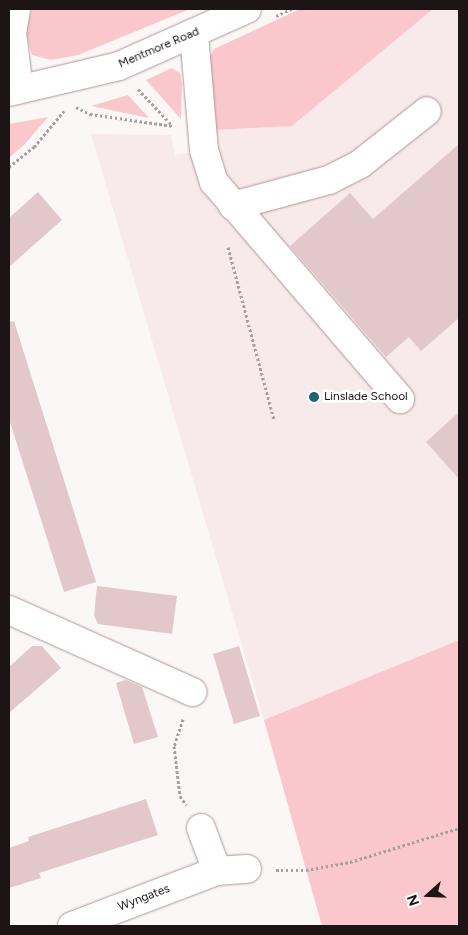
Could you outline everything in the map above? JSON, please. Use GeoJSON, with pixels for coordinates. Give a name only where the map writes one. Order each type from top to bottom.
{"type":"FeatureCollection","features":[{"type":"Feature","properties":{"kind":"street"},"geometry":{"type":"LineString","coordinates":[[14,91],[12,33],[16,9]]}},
{"type":"Feature","properties":{"kind":"street","name":"Mentmore Road"},"geometry":{"type":"LineString","coordinates":[[14,91],[119,66],[247,9]]}},
{"type":"Feature","properties":{"kind":"street"},"geometry":{"type":"LineString","coordinates":[[194,34],[204,150],[214,182],[400,399]]}},
{"type":"Feature","properties":{"kind":"street"},"geometry":{"type":"LineString","coordinates":[[233,206],[329,180],[360,164],[427,111]]}},
{"type":"Feature","properties":{"kind":"street"},"geometry":{"type":"LineString","coordinates":[[9,610],[192,692]]}},
{"type":"Feature","properties":{"kind":"street"},"geometry":{"type":"LineString","coordinates":[[201,828],[217,870]]}},
{"type":"Feature","properties":{"kind":"street","name":"Wyngates"},"geometry":{"type":"LineString","coordinates":[[72,926],[217,870],[247,869]]}},
{"type":"Feature","properties":{"kind":"path"},"geometry":{"type":"LineString","coordinates":[[132,86],[173,126]]}},
{"type":"Feature","properties":{"kind":"path"},"geometry":{"type":"LineString","coordinates":[[9,167],[34,147],[70,104],[90,114],[173,126],[180,129]]}},
{"type":"Feature","properties":{"kind":"path"},"geometry":{"type":"LineString","coordinates":[[227,242],[274,420]]}},
{"type":"Feature","properties":{"kind":"path"},"geometry":{"type":"LineString","coordinates":[[192,692],[174,746],[180,796],[201,828]]}},
{"type":"Feature","properties":{"kind":"path"},"geometry":{"type":"LineString","coordinates":[[247,869],[306,870],[350,862],[459,828]]}},
{"type":"Feature","properties":{"kind":"shaded area"},"geometry":{"type":"Polygon","coordinates":[[[32,9],[190,9],[78,55],[51,60],[32,55],[25,30],[32,9]]]}},
{"type":"Feature","properties":{"kind":"shaded area"},"geometry":{"type":"Polygon","coordinates":[[[300,9],[433,9],[292,126],[214,130],[209,59],[214,49],[300,9]]]}},
{"type":"Feature","properties":{"kind":"shaded area","name":"Linslade School"},"geometry":{"type":"Polygon","coordinates":[[[433,9],[459,9],[459,640],[264,720],[91,134],[171,135],[175,155],[217,149],[214,130],[292,126],[433,9]]]}},
{"type":"Feature","properties":{"kind":"shaded area"},"geometry":{"type":"Polygon","coordinates":[[[172,68],[180,73],[182,84],[181,119],[146,80],[172,68]]]}},
{"type":"Feature","properties":{"kind":"shaded area"},"geometry":{"type":"Polygon","coordinates":[[[128,95],[149,118],[91,106],[128,95]]]}},
{"type":"Feature","properties":{"kind":"shaded area"},"geometry":{"type":"Polygon","coordinates":[[[48,117],[25,144],[9,158],[9,124],[48,117]]]}},
{"type":"Feature","properties":{"kind":"shaded area"},"geometry":{"type":"Polygon","coordinates":[[[459,640],[459,926],[322,926],[264,720],[459,640]]]}},
{"type":"Feature","properties":{"kind":"building"},"geometry":{"type":"Polygon","coordinates":[[[459,144],[459,318],[421,351],[409,337],[386,357],[290,246],[350,193],[373,219],[459,144]]]}},
{"type":"Feature","properties":{"kind":"building"},"geometry":{"type":"Polygon","coordinates":[[[38,192],[62,220],[9,267],[9,218],[38,192]]]}},
{"type":"Feature","properties":{"kind":"building"},"geometry":{"type":"Polygon","coordinates":[[[14,321],[96,582],[64,592],[9,419],[9,322],[14,321]]]}},
{"type":"Feature","properties":{"kind":"building"},"geometry":{"type":"Polygon","coordinates":[[[459,412],[459,479],[426,442],[459,412]]]}},
{"type":"Feature","properties":{"kind":"building"},"geometry":{"type":"Polygon","coordinates":[[[97,586],[177,596],[172,634],[98,624],[94,615],[97,586]]]}},
{"type":"Feature","properties":{"kind":"building"},"geometry":{"type":"Polygon","coordinates":[[[32,646],[42,646],[61,668],[9,713],[9,667],[32,646]]]}},
{"type":"Feature","properties":{"kind":"building"},"geometry":{"type":"Polygon","coordinates":[[[239,646],[260,716],[234,724],[213,654],[239,646]]]}},
{"type":"Feature","properties":{"kind":"building"},"geometry":{"type":"Polygon","coordinates":[[[126,680],[142,687],[158,737],[134,744],[116,683],[126,680]]]}},
{"type":"Feature","properties":{"kind":"building"},"geometry":{"type":"Polygon","coordinates":[[[146,799],[158,835],[39,873],[41,878],[9,888],[9,848],[29,841],[28,837],[146,799]]]}},
{"type":"Feature","properties":{"kind":"place","name":"Linslade School"},"geometry":{"type":"Point","coordinates":[314,397]}}]}
